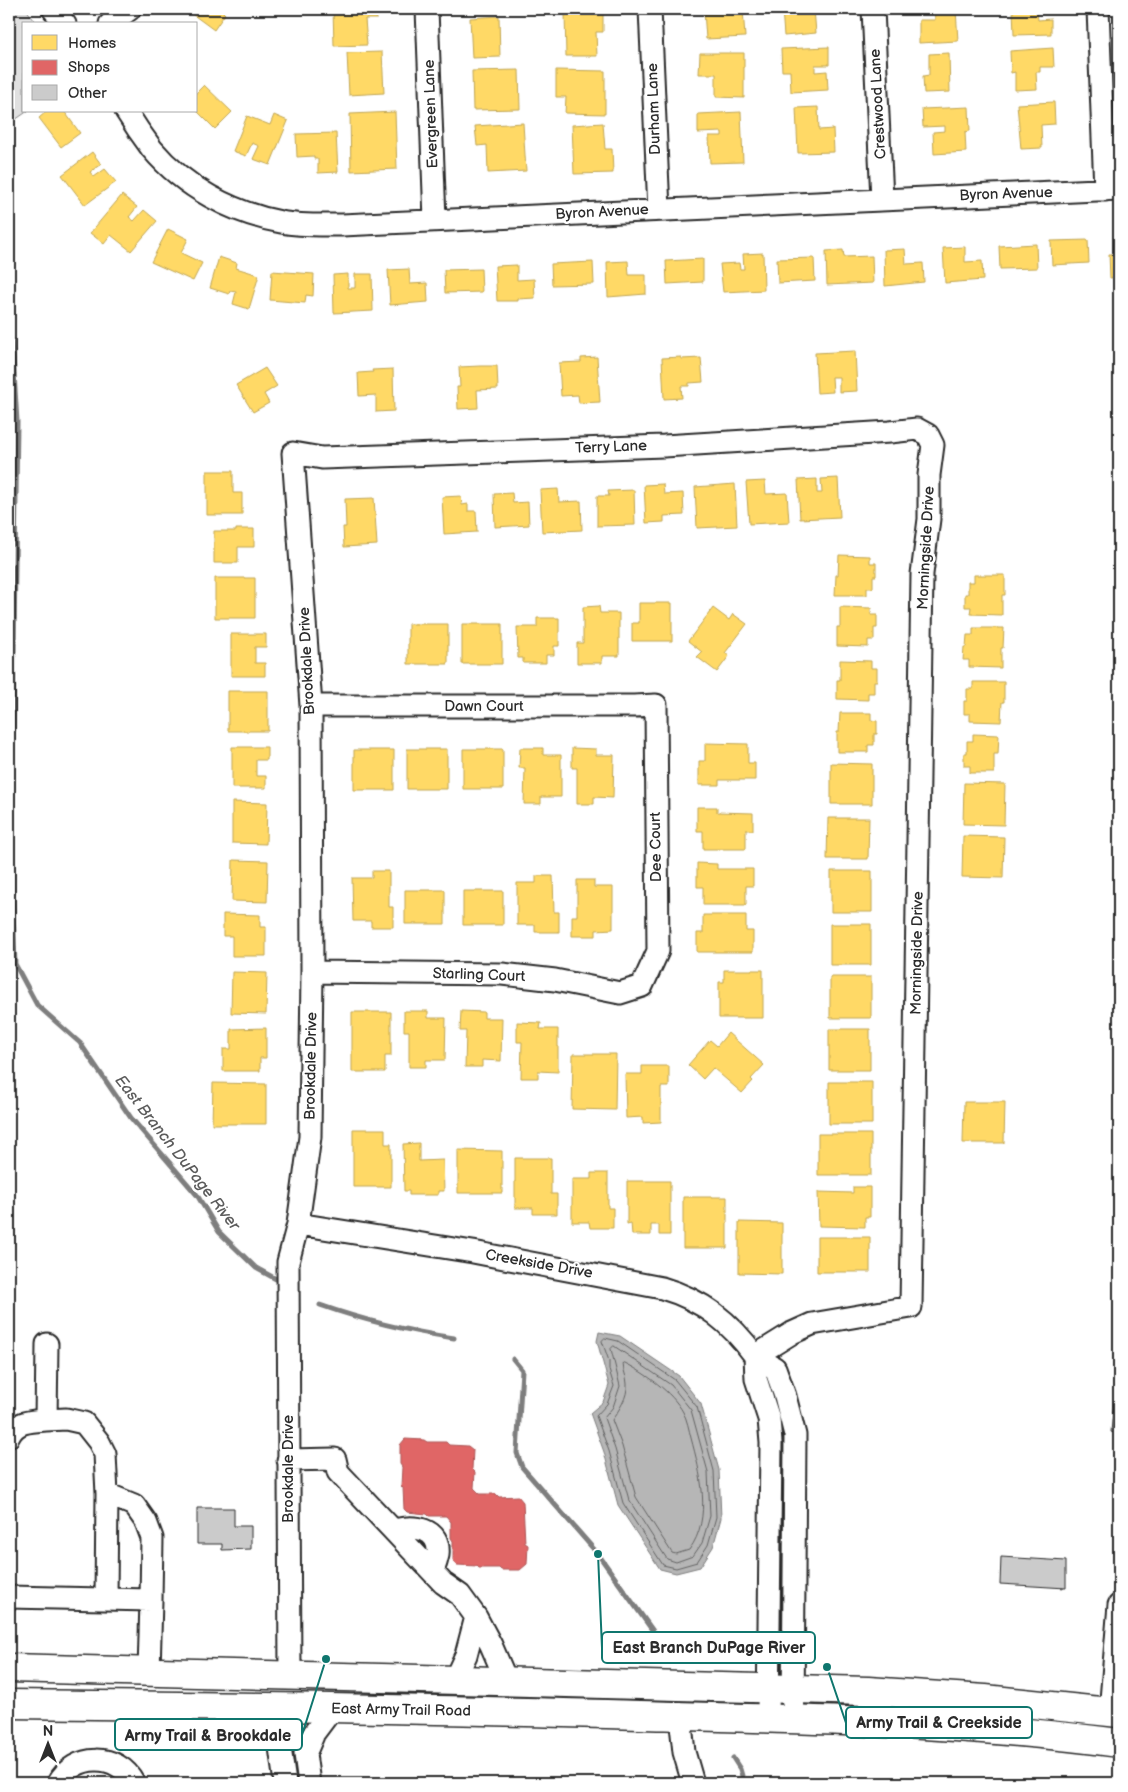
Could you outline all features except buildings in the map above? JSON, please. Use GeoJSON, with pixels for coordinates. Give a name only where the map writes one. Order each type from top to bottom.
{"type":"FeatureCollection","features":[{"type":"Feature","properties":{"kind":"main road","name":"East Army Trail Road"},"geometry":{"type":"LineString","coordinates":[[9,1668],[868,1691],[985,1698],[1114,1712]]}},
{"type":"Feature","properties":{"kind":"main road"},"geometry":{"type":"LineString","coordinates":[[284,1708],[301,1677]]}},
{"type":"Feature","properties":{"kind":"main road","name":"East Army Trail Road"},"geometry":{"type":"LineString","coordinates":[[9,1704],[781,1718],[984,1728],[1119,1743]]}},
{"type":"Feature","properties":{"kind":"street"},"geometry":{"type":"LineString","coordinates":[[54,9],[64,22]]}},
{"type":"Feature","properties":{"kind":"street"},"geometry":{"type":"LineString","coordinates":[[113,22],[130,9]]}},
{"type":"Feature","properties":{"kind":"street","name":"Evergreen Lane"},"geometry":{"type":"LineString","coordinates":[[427,9],[435,220]]}},
{"type":"Feature","properties":{"kind":"street","name":"Durham Lane"},"geometry":{"type":"LineString","coordinates":[[650,9],[658,210]]}},
{"type":"Feature","properties":{"kind":"street","name":"Crestwood Lane"},"geometry":{"type":"LineString","coordinates":[[873,9],[882,199]]}},
{"type":"Feature","properties":{"kind":"street"},"geometry":{"type":"LineString","coordinates":[[1098,9],[1112,190]]}},
{"type":"Feature","properties":{"kind":"street","name":"Byron Avenue"},"geometry":{"type":"LineString","coordinates":[[127,112],[153,150],[171,168],[206,194],[233,209],[282,222],[308,225],[1112,190]]}},
{"type":"Feature","properties":{"kind":"street","name":"Terry Lane"},"geometry":{"type":"LineString","coordinates":[[293,454],[322,458],[664,446],[890,432],[907,429],[917,429],[928,435]]}},
{"type":"Feature","properties":{"kind":"street","name":"Morningside Drive"},"geometry":{"type":"LineString","coordinates":[[755,1356],[792,1333],[812,1324],[911,1308],[922,574],[929,519],[929,475],[933,445],[928,435]]}},
{"type":"Feature","properties":{"kind":"street","name":"Brookdale Drive"},"geometry":{"type":"LineString","coordinates":[[293,454],[311,706],[312,972],[310,1137],[298,1224],[288,1262],[288,1460],[301,1677]]}},
{"type":"Feature","properties":{"kind":"street","name":"Dawn Court"},"geometry":{"type":"LineString","coordinates":[[311,706],[634,706],[656,704]]}},
{"type":"Feature","properties":{"kind":"street","name":"Dee Court"},"geometry":{"type":"LineString","coordinates":[[642,986],[658,951],[656,704]]}},
{"type":"Feature","properties":{"kind":"street","name":"Starling Court"},"geometry":{"type":"LineString","coordinates":[[312,972],[502,974],[555,980],[620,993],[642,986]]}},
{"type":"Feature","properties":{"kind":"street","name":"Creekside Drive"},"geometry":{"type":"LineString","coordinates":[[298,1224],[483,1254],[662,1288],[684,1294],[713,1311],[740,1335],[755,1356],[775,1368],[795,1435],[794,1515],[781,1688]]}},
{"type":"Feature","properties":{"kind":"street"},"geometry":{"type":"LineString","coordinates":[[46,1420],[47,1344]]}},
{"type":"Feature","properties":{"kind":"street","name":"Creekside Drive"},"geometry":{"type":"LineString","coordinates":[[755,1356],[756,1379],[764,1401],[770,1427],[770,1515],[781,1688],[781,1718]]}},
{"type":"Feature","properties":{"kind":"street"},"geometry":{"type":"LineString","coordinates":[[9,1436],[22,1422],[66,1419],[84,1423],[99,1442],[105,1454],[107,1494],[106,1599]]}},
{"type":"Feature","properties":{"kind":"street"},"geometry":{"type":"LineString","coordinates":[[288,1460],[334,1459],[338,1472],[443,1583],[460,1595],[476,1617],[491,1644],[507,1682]]}},
{"type":"Feature","properties":{"kind":"street"},"geometry":{"type":"LineString","coordinates":[[107,1494],[134,1505],[146,1522],[152,1538],[149,1672]]}},
{"type":"Feature","properties":{"kind":"street"},"geometry":{"type":"LineString","coordinates":[[770,1515],[794,1515]]}},
{"type":"Feature","properties":{"kind":"street"},"geometry":{"type":"LineString","coordinates":[[9,1597],[151,1600]]}},
{"type":"Feature","properties":{"kind":"street"},"geometry":{"type":"LineString","coordinates":[[1114,1712],[1119,1605]]}},
{"type":"Feature","properties":{"kind":"street"},"geometry":{"type":"LineString","coordinates":[[454,1681],[466,1655],[476,1617]]}},
{"type":"Feature","properties":{"kind":"street"},"geometry":{"type":"LineString","coordinates":[[284,1708],[278,1733],[285,1783]]}},
{"type":"Feature","properties":{"kind":"street"},"geometry":{"type":"LineString","coordinates":[[309,1783],[305,1754],[314,1733],[332,1709]]}},
{"type":"Feature","properties":{"kind":"street"},"geometry":{"type":"LineString","coordinates":[[680,1716],[684,1752],[693,1783]]}},
{"type":"Feature","properties":{"kind":"street"},"geometry":{"type":"LineString","coordinates":[[58,1783],[61,1776],[71,1767],[84,1761],[98,1760],[112,1763],[124,1770],[134,1783]]}},
{"type":"Feature","properties":{"kind":"shaded area"},"geometry":{"type":"Polygon","coordinates":[[[9,9],[26,9],[36,22],[22,22],[22,112],[27,112],[9,124],[9,9]]]}},
{"type":"Feature","properties":{"kind":"water"},"geometry":{"type":"Polygon","coordinates":[[[599,1332],[620,1336],[679,1376],[701,1404],[719,1470],[721,1518],[713,1547],[700,1567],[676,1573],[660,1569],[618,1505],[604,1452],[590,1413],[603,1402],[609,1385],[597,1341],[599,1332]]]}},
{"type":"Feature","properties":{"kind":"waterway","name":"East Branch DuPage River"},"geometry":{"type":"LineString","coordinates":[[9,333],[12,340],[17,422],[12,783],[12,886],[15,964],[37,1005],[80,1043],[131,1118],[197,1195],[219,1232],[256,1268],[276,1279]]}},
{"type":"Feature","properties":{"kind":"waterway","name":"East Branch DuPage River"},"geometry":{"type":"LineString","coordinates":[[320,1305],[387,1325],[454,1338]]}},
{"type":"Feature","properties":{"kind":"waterway","name":"East Branch DuPage River"},"geometry":{"type":"LineString","coordinates":[[513,1359],[522,1370],[517,1453],[522,1467],[598,1554],[665,1648]]}},
{"type":"Feature","properties":{"kind":"waterway","name":"East Branch DuPage River"},"geometry":{"type":"LineString","coordinates":[[733,1758],[740,1769],[744,1783]]}},
{"type":"Feature","properties":{"kind":"place","name":"East Branch DuPage River"},"geometry":{"type":"Point","coordinates":[598,1554]}},
{"type":"Feature","properties":{"kind":"place","name":"Army Trail & Brookdale"},"geometry":{"type":"Point","coordinates":[326,1659]}},
{"type":"Feature","properties":{"kind":"place","name":"Army Trail & Creekside"},"geometry":{"type":"Point","coordinates":[827,1667]}}]}
